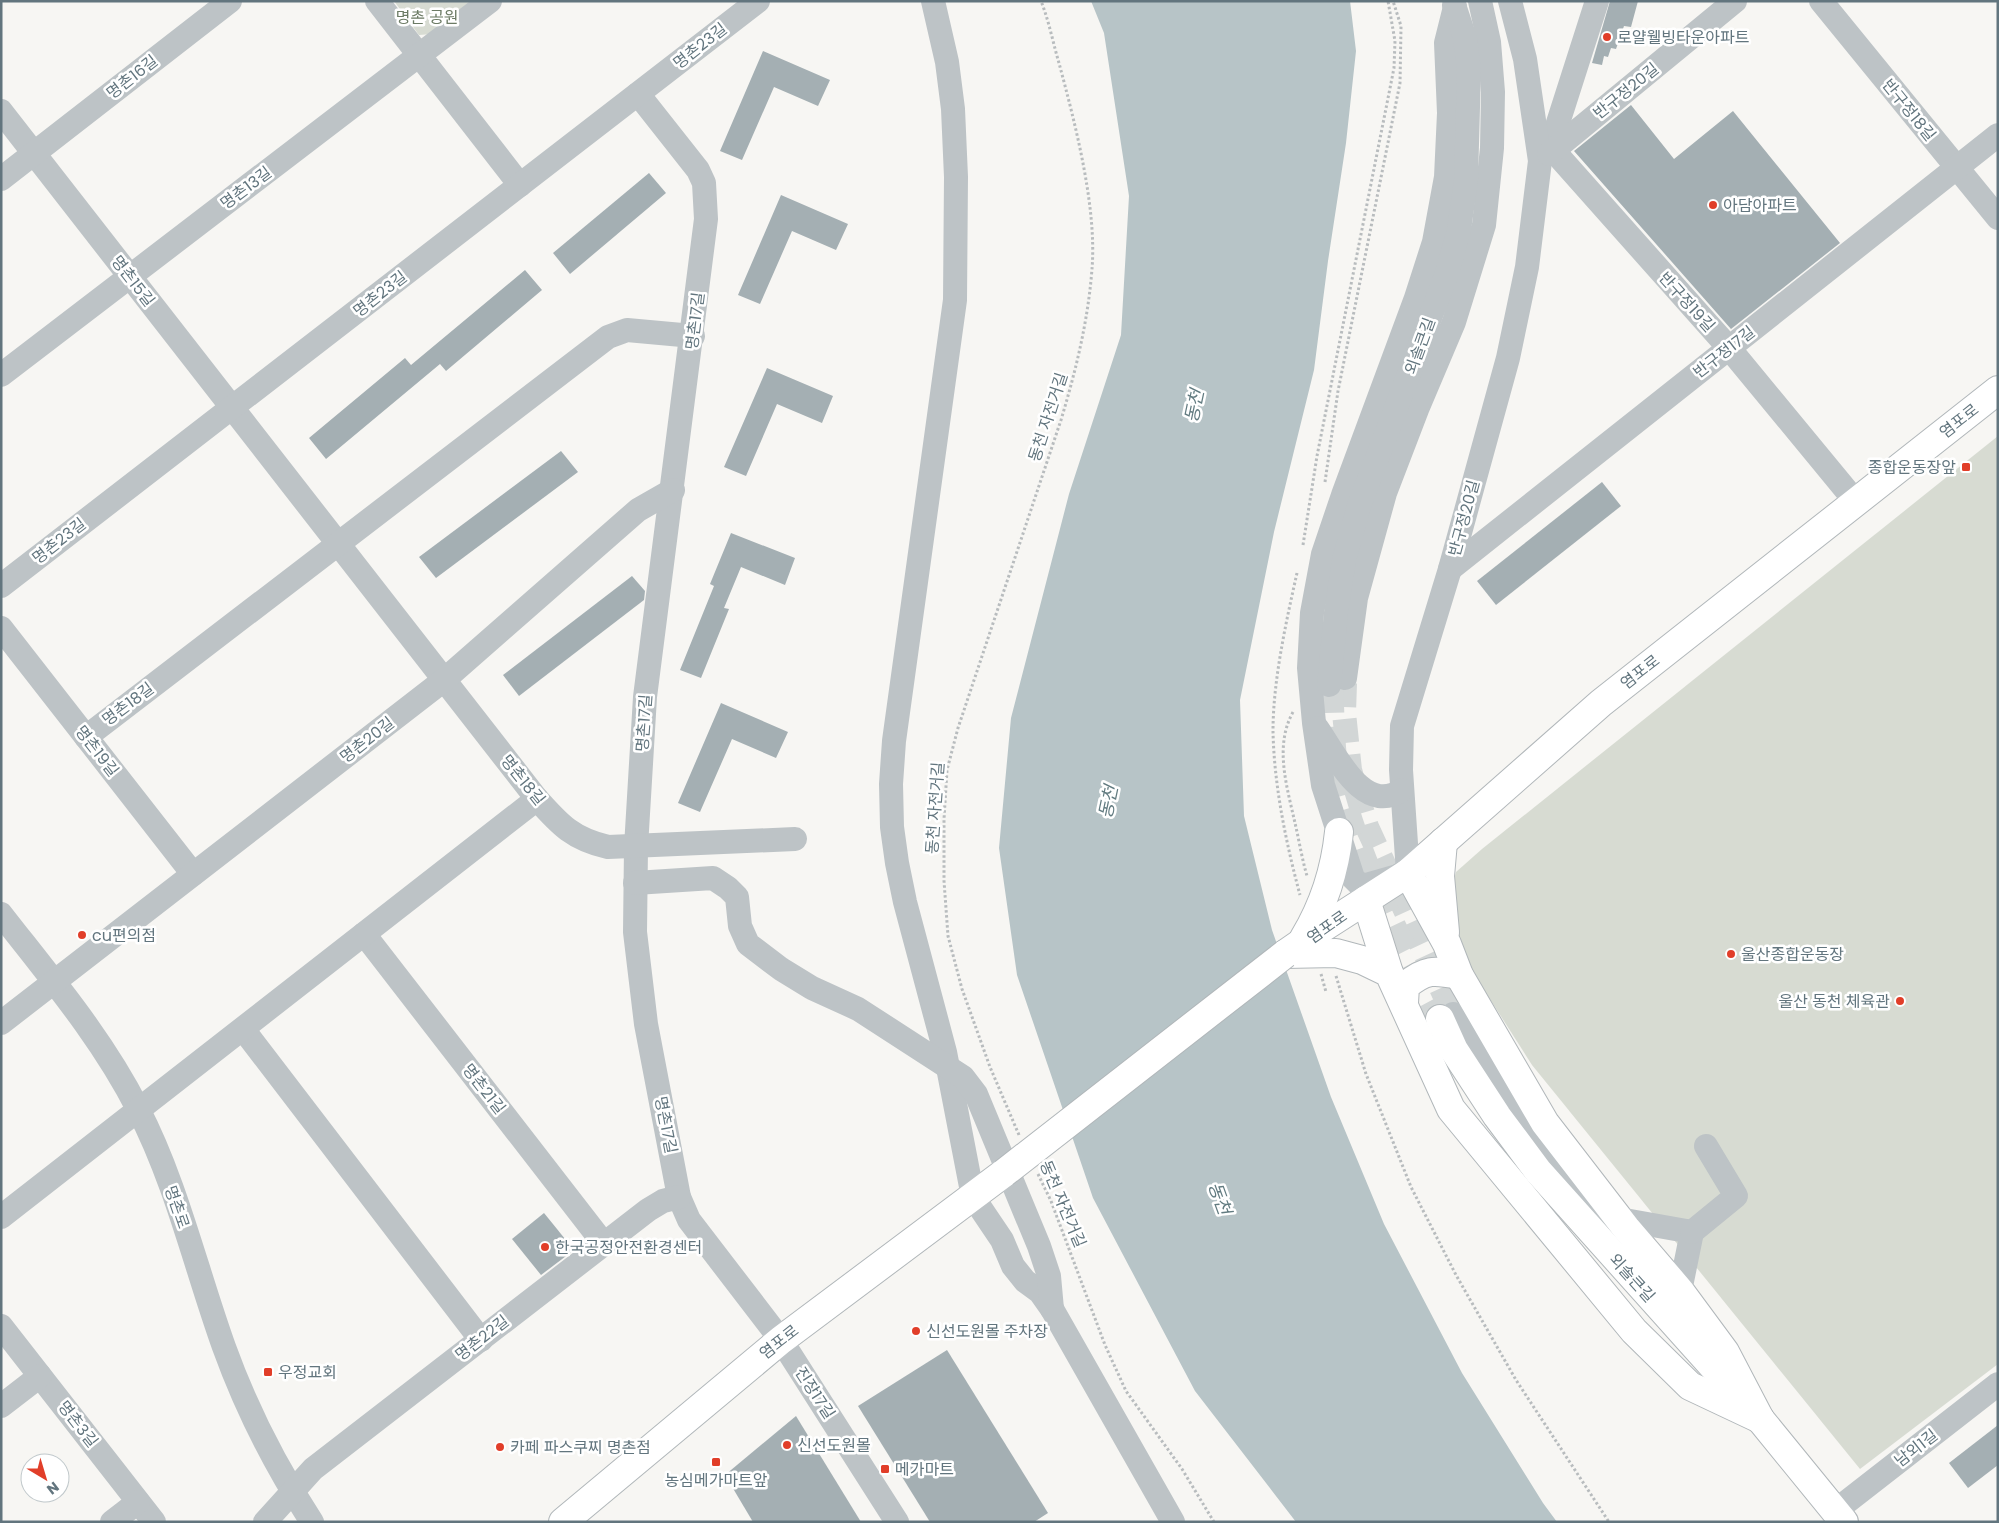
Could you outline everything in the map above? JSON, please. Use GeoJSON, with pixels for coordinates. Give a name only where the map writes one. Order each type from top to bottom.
{"type":"FeatureCollection","features":[{"type":"Feature","properties":{"kind":"main road","name":"염포로"},"geometry":{"type":"LineString","coordinates":[[563,1522],[781,1340],[973,1197],[1292,950],[1408,873],[1601,703],[1998,390]]}},
{"type":"Feature","properties":{"kind":"main road"},"geometry":{"type":"LineString","coordinates":[[1339,832],[1334,873],[1318,911],[1292,950],[1336,953],[1362,960],[1390,973]]}},
{"type":"Feature","properties":{"kind":"main road"},"geometry":{"type":"LineString","coordinates":[[1443,842],[1440,876],[1447,944]]}},
{"type":"Feature","properties":{"kind":"main road"},"geometry":{"type":"LineString","coordinates":[[1408,873],[1447,944],[1459,975],[1546,1124],[1619,1219],[1680,1291],[1725,1352],[1760,1419]]}},
{"type":"Feature","properties":{"kind":"main road"},"geometry":{"type":"LineString","coordinates":[[1366,900],[1390,973],[1451,1108],[1634,1331],[1690,1386],[1760,1419]]}},
{"type":"Feature","properties":{"kind":"main road"},"geometry":{"type":"LineString","coordinates":[[1404,1003],[1405,986],[1418,975],[1433,970],[1459,975]]}},
{"type":"Feature","properties":{"kind":"main road","name":"외솔큰길"},"geometry":{"type":"LineString","coordinates":[[1447,1016],[1454,1050],[1538,1171],[1760,1419],[1840,1516]]}},
{"type":"Feature","properties":{"kind":"street","name":"명촌16길"},"geometry":{"type":"LineString","coordinates":[[34,153],[230,1]]}},
{"type":"Feature","properties":{"kind":"street"},"geometry":{"type":"LineString","coordinates":[[377,1],[520,185]]}},
{"type":"Feature","properties":{"kind":"street","name":"명촌13길"},"geometry":{"type":"LineString","coordinates":[[1,375],[420,57],[490,1]]}},
{"type":"Feature","properties":{"kind":"street","name":"명촌23길"},"geometry":{"type":"LineString","coordinates":[[1,586],[758,1]]}},
{"type":"Feature","properties":{"kind":"street"},"geometry":{"type":"LineString","coordinates":[[933,1],[947,62],[953,109],[956,177],[956,300],[900,692],[891,784],[892,827],[903,894],[948,1067],[973,1197],[1002,1240],[1013,1266],[1025,1281],[1040,1292],[1052,1309],[1173,1522]]}},
{"type":"Feature","properties":{"kind":"street","name":"외솔큰길"},"geometry":{"type":"LineString","coordinates":[[1454,4],[1465,38],[1469,71],[1466,180],[1459,230],[1447,273],[1359,506],[1344,560],[1336,613],[1337,684],[1356,598],[1385,493],[1418,407],[1454,322],[1484,225],[1492,148],[1493,92],[1489,42],[1480,1]]}},
{"type":"Feature","properties":{"kind":"street","name":"반구정20길"},"geometry":{"type":"LineString","coordinates":[[1408,873],[1402,790],[1402,726],[1450,569],[1510,349],[1527,267],[1546,156],[1510,1]]}},
{"type":"Feature","properties":{"kind":"street"},"geometry":{"type":"LineString","coordinates":[[1546,156],[1596,1]]}},
{"type":"Feature","properties":{"kind":"street","name":"반구정20길"},"geometry":{"type":"LineString","coordinates":[[1546,156],[1735,1]]}},
{"type":"Feature","properties":{"kind":"street","name":"반구정18길"},"geometry":{"type":"LineString","coordinates":[[1821,1],[1998,218]]}},
{"type":"Feature","properties":{"kind":"street"},"geometry":{"type":"LineString","coordinates":[[1408,873],[1366,885],[1359,884],[1353,878],[1323,786],[1309,668],[1312,613],[1323,554],[1416,298],[1434,242],[1446,177],[1449,113],[1446,43],[1454,4]]}},
{"type":"Feature","properties":{"kind":"street","name":"명촌17길"},"geometry":{"type":"LineString","coordinates":[[638,94],[698,170],[704,183],[706,219],[693,336],[645,697],[636,847],[635,932],[646,1024],[679,1197],[689,1220],[781,1340]]}},
{"type":"Feature","properties":{"kind":"street","name":"명촌15길"},"geometry":{"type":"LineString","coordinates":[[1,111],[231,408]]}},
{"type":"Feature","properties":{"kind":"street","name":"반구정17길"},"geometry":{"type":"LineString","coordinates":[[1450,569],[1998,136]]}},
{"type":"Feature","properties":{"kind":"street"},"geometry":{"type":"LineString","coordinates":[[1,179],[34,153]]}},
{"type":"Feature","properties":{"kind":"street","name":"반구정19길"},"geometry":{"type":"LineString","coordinates":[[1546,156],[1729,348],[1856,502]]}},
{"type":"Feature","properties":{"kind":"street"},"geometry":{"type":"LineString","coordinates":[[338,544],[608,337],[627,330],[693,336]]}},
{"type":"Feature","properties":{"kind":"street","name":"명촌18길"},"geometry":{"type":"LineString","coordinates":[[231,408],[537,798],[569,832],[587,842],[608,847],[796,839]]}},
{"type":"Feature","properties":{"kind":"street","name":"명촌20길"},"geometry":{"type":"LineString","coordinates":[[1,1023],[444,680],[638,510],[673,490]]}},
{"type":"Feature","properties":{"kind":"street","name":"명촌18길"},"geometry":{"type":"LineString","coordinates":[[86,737],[338,544]]}},
{"type":"Feature","properties":{"kind":"street","name":"명촌19길"},"geometry":{"type":"LineString","coordinates":[[1,628],[193,874]]}},
{"type":"Feature","properties":{"kind":"street"},"geometry":{"type":"LineString","coordinates":[[1314,722],[1347,772],[1362,790],[1381,798],[1392,797],[1402,790]]}},
{"type":"Feature","properties":{"kind":"street"},"geometry":{"type":"LineString","coordinates":[[1,1217],[537,798]]}},
{"type":"Feature","properties":{"kind":"street"},"geometry":{"type":"LineString","coordinates":[[635,883],[713,878],[728,888],[736,898],[740,926],[748,944],[781,969],[858,1010],[963,1077],[976,1094],[1039,1246],[1049,1276],[1052,1309]]}},
{"type":"Feature","properties":{"kind":"street","name":"명촌로"},"geometry":{"type":"LineString","coordinates":[[1,914],[54,982],[110,1060],[139,1110],[171,1189],[225,1348],[258,1427],[292,1491],[312,1522]]}},
{"type":"Feature","properties":{"kind":"street","name":"명촌21길"},"geometry":{"type":"LineString","coordinates":[[364,934],[604,1244]]}},
{"type":"Feature","properties":{"kind":"street"},"geometry":{"type":"LineString","coordinates":[[243,1028],[481,1340]]}},
{"type":"Feature","properties":{"kind":"street"},"geometry":{"type":"LineString","coordinates":[[1680,1291],[1692,1232],[1736,1196],[1706,1146]]}},
{"type":"Feature","properties":{"kind":"street","name":"명촌22길"},"geometry":{"type":"LineString","coordinates":[[265,1522],[313,1469],[604,1244],[663,1201],[679,1197]]}},
{"type":"Feature","properties":{"kind":"street"},"geometry":{"type":"LineString","coordinates":[[1619,1219],[1692,1232]]}},
{"type":"Feature","properties":{"kind":"street","name":"명촌3길"},"geometry":{"type":"LineString","coordinates":[[1,1326],[154,1522]]}},
{"type":"Feature","properties":{"kind":"street","name":"진장17길"},"geometry":{"type":"LineString","coordinates":[[781,1340],[897,1522]]}},
{"type":"Feature","properties":{"kind":"street"},"geometry":{"type":"LineString","coordinates":[[1,1406],[40,1376]]}},
{"type":"Feature","properties":{"kind":"street","name":"남외1길"},"geometry":{"type":"LineString","coordinates":[[1840,1516],[1998,1384]]}},
{"type":"Feature","properties":{"kind":"street"},"geometry":{"type":"LineString","coordinates":[[112,1522],[138,1502]]}},
{"type":"Feature","properties":{"kind":"path","name":"동천 자전거길"},"geometry":{"type":"LineString","coordinates":[[1022,1140],[1001,1097],[962,988],[948,936],[944,881],[944,820],[947,770],[958,728],[1077,369],[1086,324],[1093,266],[1091,219],[1068,97],[1041,1]]}},
{"type":"Feature","properties":{"kind":"path","name":"동천 자전거길"},"geometry":{"type":"LineString","coordinates":[[1035,1166],[1051,1201],[1105,1345],[1126,1391],[1182,1469],[1214,1522]]}},
{"type":"Feature","properties":{"kind":"green space","name":"명촌 공원"},"geometry":{"type":"Polygon","coordinates":[[[394,1],[474,1],[432,34],[419,35],[394,1]]]}},
{"type":"Feature","properties":{"kind":"green space","name":"울산종합운동장"},"geometry":{"type":"Polygon","coordinates":[[[1998,436],[1998,1364],[1860,1469],[1532,1065],[1472,971],[1458,937],[1451,890],[1456,872],[1482,849],[1998,436]]]}},
{"type":"Feature","properties":{"kind":"water","name":"동천"},"geometry":{"type":"Polygon","coordinates":[[[1091,1],[1350,1],[1356,51],[1346,143],[1314,370],[1274,532],[1240,700],[1244,816],[1272,930],[1331,1097],[1384,1224],[1462,1373],[1543,1503],[1557,1522],[1296,1522],[1195,1391],[1093,1198],[1017,975],[999,848],[1011,718],[1069,494],[1121,335],[1129,196],[1104,33],[1091,1]]]}},
{"type":"Feature","properties":{"kind":"building","name":"로얄웰빙타운아파트"},"geometry":{"type":"Polygon","coordinates":[[[1610,1],[1638,1],[1631,27],[1624,26],[1616,49],[1611,48],[1608,57],[1604,56],[1602,65],[1592,63],[1610,1]]]}},
{"type":"Feature","properties":{"kind":"building"},"geometry":{"type":"Polygon","coordinates":[[[763,51],[830,80],[818,106],[774,87],[742,160],[720,151],[763,51]]]}},
{"type":"Feature","properties":{"kind":"building","name":"아담아파트"},"geometry":{"type":"Polygon","coordinates":[[[1631,105],[1674,159],[1733,111],[1840,243],[1731,329],[1574,151],[1631,105]]]}},
{"type":"Feature","properties":{"kind":"building"},"geometry":{"type":"Polygon","coordinates":[[[649,173],[666,193],[570,274],[553,253],[649,173]]]}},
{"type":"Feature","properties":{"kind":"building"},"geometry":{"type":"Polygon","coordinates":[[[781,195],[848,224],[836,250],[792,231],[760,304],[738,295],[781,195]]]}},
{"type":"Feature","properties":{"kind":"building"},"geometry":{"type":"Polygon","coordinates":[[[525,270],[542,290],[446,371],[440,364],[326,459],[309,438],[405,358],[411,365],[525,270]]]}},
{"type":"Feature","properties":{"kind":"building"},"geometry":{"type":"Polygon","coordinates":[[[767,368],[833,396],[822,423],[777,404],[746,476],[724,467],[767,368]]]}},
{"type":"Feature","properties":{"kind":"building"},"geometry":{"type":"Polygon","coordinates":[[[561,451],[578,472],[436,578],[419,557],[561,451]]]}},
{"type":"Feature","properties":{"kind":"building"},"geometry":{"type":"Polygon","coordinates":[[[1602,482],[1621,506],[1496,605],[1477,581],[1602,482]]]}},
{"type":"Feature","properties":{"kind":"building"},"geometry":{"type":"Polygon","coordinates":[[[731,533],[795,558],[785,585],[741,567],[724,608],[729,609],[701,678],[680,670],[714,586],[710,584],[731,533]]]}},
{"type":"Feature","properties":{"kind":"building"},"geometry":{"type":"Polygon","coordinates":[[[632,576],[645,591],[644,600],[519,696],[503,675],[632,576]]]}},
{"type":"Feature","properties":{"kind":"building"},"geometry":{"type":"Polygon","coordinates":[[[721,703],[788,732],[776,758],[732,739],[700,812],[678,803],[721,703]]]}},
{"type":"Feature","properties":{"kind":"building","name":"한국공정안전환경센터"},"geometry":{"type":"Polygon","coordinates":[[[544,1213],[574,1250],[541,1275],[512,1239],[544,1213]]]}},
{"type":"Feature","properties":{"kind":"building"},"geometry":{"type":"Polygon","coordinates":[[[947,1350],[1048,1513],[1034,1522],[930,1522],[858,1406],[947,1350]]]}},
{"type":"Feature","properties":{"kind":"building","name":"신선도원몰"},"geometry":{"type":"Polygon","coordinates":[[[796,1416],[861,1522],[753,1522],[725,1475],[796,1416]]]}},
{"type":"Feature","properties":{"kind":"building"},"geometry":{"type":"Polygon","coordinates":[[[1998,1425],[1998,1465],[1968,1488],[1949,1463],[1998,1425]]]}},
{"type":"Feature","properties":{"kind":"tunnel"},"geometry":{"type":"LineString","coordinates":[[1345,683],[1344,713],[1350,770],[1367,827],[1453,1014]]}},
{"type":"Feature","properties":{"kind":"tunnel"},"geometry":{"type":"LineString","coordinates":[[1329,685],[1334,766],[1355,840],[1394,931],[1440,1019]]}},
{"type":"Feature","properties":{"kind":"place","name":"로얄웰빙타운아파트"},"geometry":{"type":"Point","coordinates":[1607,37]}},
{"type":"Feature","properties":{"kind":"place","name":"아담아파트"},"geometry":{"type":"Point","coordinates":[1713,205]}},
{"type":"Feature","properties":{"kind":"place","name":"종합운동장앞"},"geometry":{"type":"Point","coordinates":[1966,467]}},
{"type":"Feature","properties":{"kind":"place","name":"cu편의점"},"geometry":{"type":"Point","coordinates":[82,935]}},
{"type":"Feature","properties":{"kind":"place","name":"울산종합운동장"},"geometry":{"type":"Point","coordinates":[1731,954]}},
{"type":"Feature","properties":{"kind":"place","name":"울산 동천 체육관"},"geometry":{"type":"Point","coordinates":[1900,1001]}},
{"type":"Feature","properties":{"kind":"place","name":"한국공정안전환경센터"},"geometry":{"type":"Point","coordinates":[545,1247]}},
{"type":"Feature","properties":{"kind":"place","name":"신선도원몰 주차장"},"geometry":{"type":"Point","coordinates":[916,1331]}},
{"type":"Feature","properties":{"kind":"place","name":"우정교회"},"geometry":{"type":"Point","coordinates":[268,1372]}},
{"type":"Feature","properties":{"kind":"place","name":"신선도원몰"},"geometry":{"type":"Point","coordinates":[787,1445]}},
{"type":"Feature","properties":{"kind":"place","name":"카페 파스쿠찌 명촌점"},"geometry":{"type":"Point","coordinates":[500,1447]}},
{"type":"Feature","properties":{"kind":"place","name":"농심메가마트앞"},"geometry":{"type":"Point","coordinates":[716,1462]}},
{"type":"Feature","properties":{"kind":"place","name":"메가마트"},"geometry":{"type":"Point","coordinates":[885,1469]}}]}
